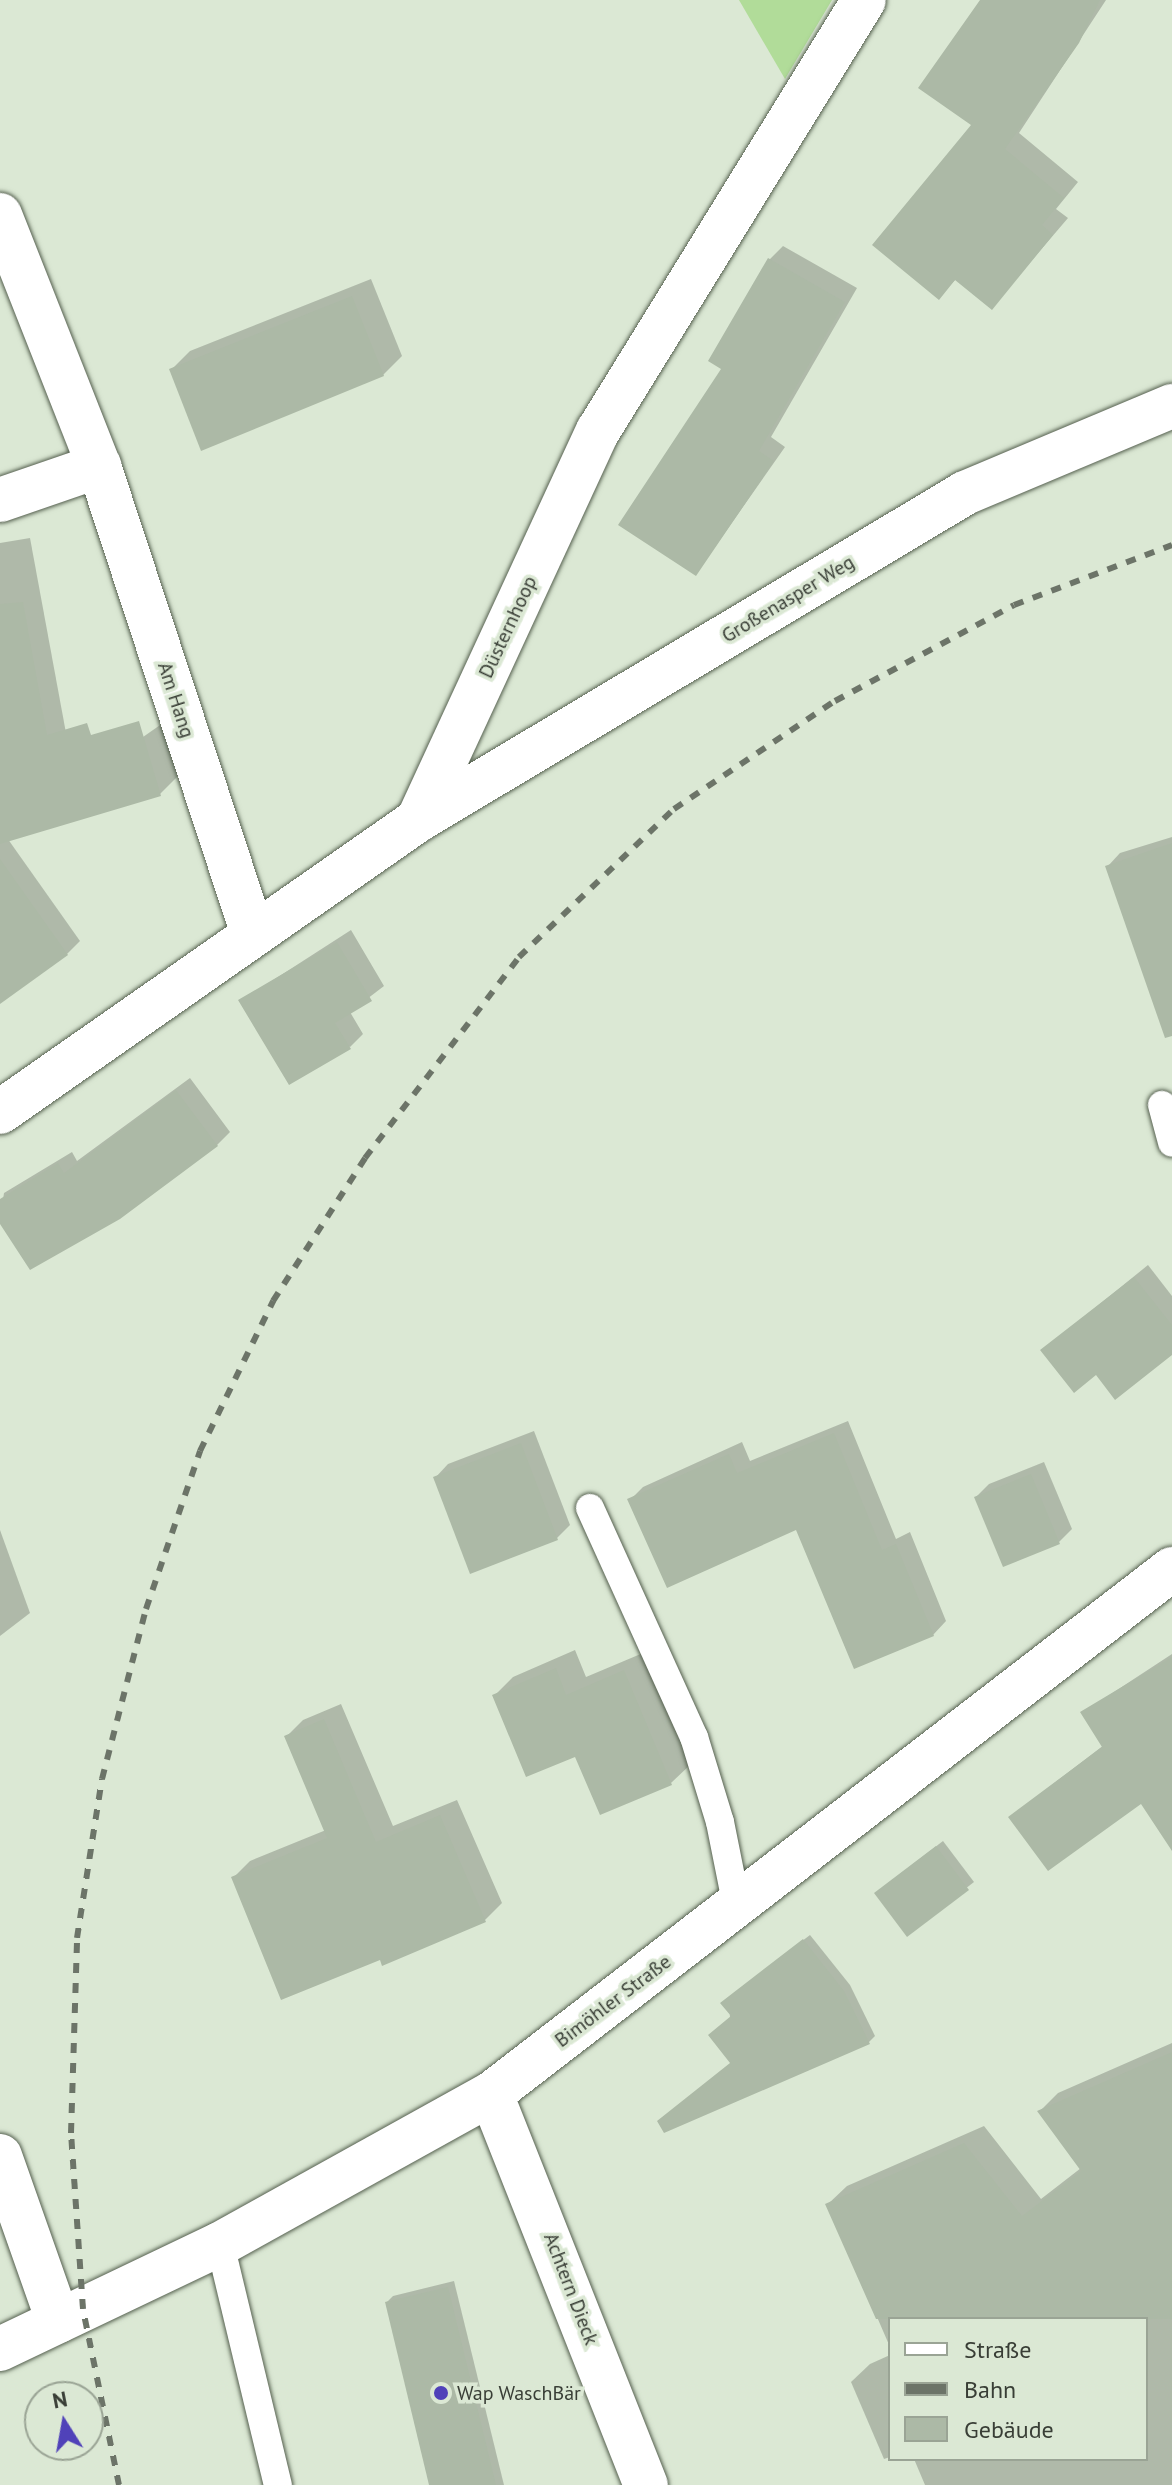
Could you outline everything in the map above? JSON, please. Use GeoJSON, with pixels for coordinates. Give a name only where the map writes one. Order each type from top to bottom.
{"type":"FeatureCollection","features":[{"type":"Feature","properties":{"kind":"street","name":"Düsternhoop"},"geometry":{"type":"LineString","coordinates":[[418,820],[598,431],[864,0]]}},
{"type":"Feature","properties":{"kind":"street","name":"Am Hang"},"geometry":{"type":"LineString","coordinates":[[0,215],[99,466],[253,934]]}},
{"type":"Feature","properties":{"kind":"street","name":"Großenasper Weg"},"geometry":{"type":"LineString","coordinates":[[418,820],[965,493],[1172,406]]}},
{"type":"Feature","properties":{"kind":"street"},"geometry":{"type":"LineString","coordinates":[[0,500],[99,466]]}},
{"type":"Feature","properties":{"kind":"street"},"geometry":{"type":"LineString","coordinates":[[0,1112],[418,820]]}},
{"type":"Feature","properties":{"kind":"street","name":"Bimöhler Straße"},"geometry":{"type":"LineString","coordinates":[[0,2349],[220,2244],[491,2094],[1172,1569]]}},
{"type":"Feature","properties":{"kind":"street","name":"Achtern Dieck"},"geometry":{"type":"LineString","coordinates":[[491,2094],[646,2485]]}},
{"type":"Feature","properties":{"kind":"street"},"geometry":{"type":"LineString","coordinates":[[0,2156],[58,2321]]}},
{"type":"Feature","properties":{"kind":"lane"},"geometry":{"type":"LineString","coordinates":[[1162,1105],[1172,1143]]}},
{"type":"Feature","properties":{"kind":"lane"},"geometry":{"type":"LineString","coordinates":[[590,1508],[694,1737],[720,1822],[737,1907]]}},
{"type":"Feature","properties":{"kind":"lane"},"geometry":{"type":"LineString","coordinates":[[220,2244],[278,2485]]}},
{"type":"Feature","properties":{"kind":"green space"},"geometry":{"type":"Polygon","coordinates":[[[739,0],[832,0],[785,79],[739,0]]]}},
{"type":"Feature","properties":{"kind":"building"},"geometry":{"type":"Polygon","coordinates":[[[980,0],[1100,0],[1079,43],[1005,149],[1064,198],[1042,225],[1053,235],[992,310],[955,280],[939,300],[872,245],[971,125],[918,88],[980,0]]]}},
{"type":"Feature","properties":{"kind":"building"},"geometry":{"type":"Polygon","coordinates":[[[768,258],[845,302],[759,451],[774,461],[696,576],[618,525],[721,369],[708,361],[768,258]]]}},
{"type":"Feature","properties":{"kind":"building"},"geometry":{"type":"Polygon","coordinates":[[[352,296],[384,376],[201,451],[169,369],[352,296]]]}},
{"type":"Feature","properties":{"kind":"building"},"geometry":{"type":"Polygon","coordinates":[[[23,602],[47,735],[87,723],[91,735],[139,721],[161,796],[0,844],[0,604],[23,602]]]}},
{"type":"Feature","properties":{"kind":"building"},"geometry":{"type":"Polygon","coordinates":[[[1172,843],[1172,1036],[1165,1038],[1105,866],[1172,843]]]}},
{"type":"Feature","properties":{"kind":"building"},"geometry":{"type":"Polygon","coordinates":[[[0,859],[68,955],[0,1004],[0,859]]]}},
{"type":"Feature","properties":{"kind":"building"},"geometry":{"type":"Polygon","coordinates":[[[337,942],[372,1001],[335,1023],[351,1049],[289,1085],[238,1000],[337,942]]]}},
{"type":"Feature","properties":{"kind":"building"},"geometry":{"type":"Polygon","coordinates":[[[176,1090],[218,1146],[120,1219],[30,1270],[0,1224],[0,1199],[58,1163],[64,1173],[176,1090]]]}},
{"type":"Feature","properties":{"kind":"building"},"geometry":{"type":"Polygon","coordinates":[[[1134,1277],[1172,1325],[1172,1355],[1115,1400],[1096,1375],[1074,1393],[1040,1350],[1134,1277]]]}},
{"type":"Feature","properties":{"kind":"building"},"geometry":{"type":"Polygon","coordinates":[[[834,1433],[882,1550],[896,1544],[934,1636],[854,1669],[796,1530],[667,1588],[627,1499],[729,1454],[737,1473],[834,1433]]]}},
{"type":"Feature","properties":{"kind":"building"},"geometry":{"type":"Polygon","coordinates":[[[521,1443],[558,1540],[470,1574],[433,1477],[521,1443]]]}},
{"type":"Feature","properties":{"kind":"building"},"geometry":{"type":"Polygon","coordinates":[[[1031,1474],[1060,1544],[1003,1567],[974,1497],[1031,1474]]]}},
{"type":"Feature","properties":{"kind":"building"},"geometry":{"type":"Polygon","coordinates":[[[1172,1657],[1172,1851],[1141,1804],[1048,1871],[1008,1817],[1102,1747],[1080,1712],[1172,1657]]]}},
{"type":"Feature","properties":{"kind":"building"},"geometry":{"type":"Polygon","coordinates":[[[556,1668],[566,1695],[624,1670],[672,1785],[600,1815],[575,1757],[526,1777],[492,1695],[556,1668]]]}},
{"type":"Feature","properties":{"kind":"building"},"geometry":{"type":"Polygon","coordinates":[[[324,1719],[376,1842],[440,1815],[486,1922],[382,1966],[380,1960],[281,2000],[231,1877],[327,1838],[284,1736],[324,1719]]]}},
{"type":"Feature","properties":{"kind":"building"},"geometry":{"type":"Polygon","coordinates":[[[936,1846],[969,1890],[907,1937],[874,1893],[936,1846]]]}},
{"type":"Feature","properties":{"kind":"building"},"geometry":{"type":"Polygon","coordinates":[[[803,1939],[844,1991],[870,2044],[664,2133],[657,2121],[730,2063],[708,2035],[731,2016],[720,2003],[803,1939]]]}},
{"type":"Feature","properties":{"kind":"building"},"geometry":{"type":"Polygon","coordinates":[[[1172,2052],[1172,2319],[876,2319],[825,2204],[964,2143],[1022,2216],[1081,2171],[1037,2111],[1172,2052]]]}},
{"type":"Feature","properties":{"kind":"building","name":"Wap WaschBär"},"geometry":{"type":"Polygon","coordinates":[[[448,2287],[496,2485],[429,2485],[385,2302],[448,2287]]]}},
{"type":"Feature","properties":{"kind":"railway"},"geometry":{"type":"LineString","coordinates":[[119,2485],[83,2309],[71,2133],[77,1938],[102,1779],[146,1609],[200,1451],[273,1301],[365,1158],[519,957],[674,809],[835,701],[1014,605],[1172,545]]}},
{"type":"Feature","properties":{"kind":"place","name":"Wap WaschBär"},"geometry":{"type":"Point","coordinates":[441,2393]}}]}
